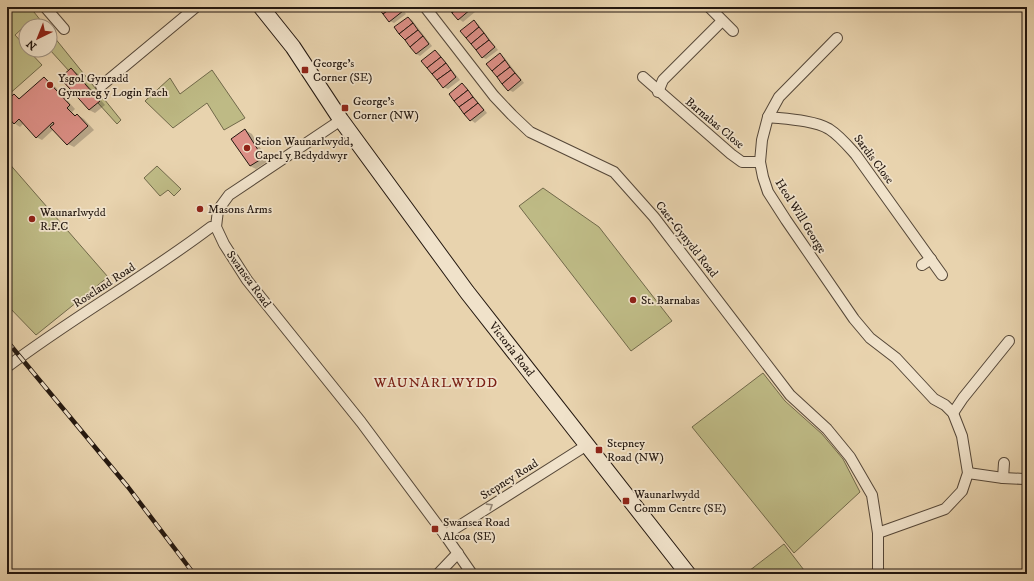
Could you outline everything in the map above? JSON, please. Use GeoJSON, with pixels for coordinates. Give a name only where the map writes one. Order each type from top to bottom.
{"type":"FeatureCollection","features":[{"type":"Feature","properties":{"kind":"main road"},"geometry":{"type":"LineString","coordinates":[[261,7],[293,47],[341,120]]}},
{"type":"Feature","properties":{"kind":"main road","name":"Victoria Road"},"geometry":{"type":"LineString","coordinates":[[341,120],[467,292],[688,574]]}},
{"type":"Feature","properties":{"kind":"street"},"geometry":{"type":"LineString","coordinates":[[45,7],[64,29]]}},
{"type":"Feature","properties":{"kind":"street"},"geometry":{"type":"LineString","coordinates":[[100,86],[113,83],[196,7]]}},
{"type":"Feature","properties":{"kind":"street","name":"Caer-Gynydd Road"},"geometry":{"type":"LineString","coordinates":[[425,7],[494,96],[530,132],[614,172],[654,217],[790,395],[827,429],[850,457],[872,495],[878,533],[878,574]]}},
{"type":"Feature","properties":{"kind":"street"},"geometry":{"type":"LineString","coordinates":[[709,7],[733,31]]}},
{"type":"Feature","properties":{"kind":"street"},"geometry":{"type":"LineString","coordinates":[[658,92],[663,80],[722,21]]}},
{"type":"Feature","properties":{"kind":"street","name":"Heol Will George"},"geometry":{"type":"LineString","coordinates":[[837,38],[779,97],[768,117],[762,140],[760,162],[763,177],[768,192],[854,319],[870,338],[896,358],[934,399],[945,405],[954,413]]}},
{"type":"Feature","properties":{"kind":"street","name":"Barnabas Close"},"geometry":{"type":"LineString","coordinates":[[643,77],[658,92],[742,162],[760,162]]}},
{"type":"Feature","properties":{"kind":"street","name":"Sardis Close"},"geometry":{"type":"LineString","coordinates":[[768,117],[813,124],[828,128],[842,139],[856,155],[942,275]]}},
{"type":"Feature","properties":{"kind":"street"},"geometry":{"type":"LineString","coordinates":[[216,227],[218,210],[229,195],[341,120]]}},
{"type":"Feature","properties":{"kind":"street","name":"Roseland Road"},"geometry":{"type":"LineString","coordinates":[[7,367],[57,331],[140,277],[211,227],[216,227]]}},
{"type":"Feature","properties":{"kind":"street","name":"Swansea Road"},"geometry":{"type":"LineString","coordinates":[[216,227],[224,244],[247,280],[361,422],[445,534],[472,574]]}},
{"type":"Feature","properties":{"kind":"street"},"geometry":{"type":"LineString","coordinates":[[922,265],[932,259]]}},
{"type":"Feature","properties":{"kind":"street"},"geometry":{"type":"LineString","coordinates":[[878,533],[945,509],[962,490],[968,473],[962,436],[954,413],[963,398],[1009,341]]}},
{"type":"Feature","properties":{"kind":"street","name":"Stepney Road"},"geometry":{"type":"LineString","coordinates":[[445,534],[587,445]]}},
{"type":"Feature","properties":{"kind":"street"},"geometry":{"type":"LineString","coordinates":[[1003,478],[1004,463]]}},
{"type":"Feature","properties":{"kind":"street"},"geometry":{"type":"LineString","coordinates":[[968,473],[1003,478],[1024,479]]}},
{"type":"Feature","properties":{"kind":"street"},"geometry":{"type":"LineString","coordinates":[[438,574],[458,553]]}},
{"type":"Feature","properties":{"kind":"shaded area"},"geometry":{"type":"Polygon","coordinates":[[[7,7],[30,7],[39,18],[18,18],[18,32],[15,35],[18,38],[18,58],[35,58],[42,65],[7,96],[7,7]]]}},
{"type":"Feature","properties":{"kind":"shaded area"},"geometry":{"type":"Polygon","coordinates":[[[58,42],[121,120],[117,124],[57,58],[58,42]]]}},
{"type":"Feature","properties":{"kind":"shaded area"},"geometry":{"type":"Polygon","coordinates":[[[212,70],[245,118],[224,130],[207,103],[173,128],[145,101],[170,78],[180,94],[212,70]]]}},
{"type":"Feature","properties":{"kind":"shaded area","name":"Waunarlwydd R.F.C"},"geometry":{"type":"Polygon","coordinates":[[[7,161],[108,277],[36,335],[7,305],[7,161]]]}},
{"type":"Feature","properties":{"kind":"shaded area"},"geometry":{"type":"Polygon","coordinates":[[[157,166],[181,189],[174,196],[168,190],[160,196],[144,178],[157,166]]]}},
{"type":"Feature","properties":{"kind":"shaded area"},"geometry":{"type":"Polygon","coordinates":[[[543,188],[599,227],[672,321],[631,351],[519,206],[543,188]]]}},
{"type":"Feature","properties":{"kind":"shaded area"},"geometry":{"type":"Polygon","coordinates":[[[763,373],[785,401],[822,434],[843,459],[860,492],[794,553],[692,427],[763,373]]]}},
{"type":"Feature","properties":{"kind":"shaded area"},"geometry":{"type":"Polygon","coordinates":[[[784,544],[807,574],[745,574],[784,544]]]}},
{"type":"Feature","properties":{"kind":"building"},"geometry":{"type":"Polygon","coordinates":[[[393,7],[383,14],[378,8],[393,7]]]}},
{"type":"Feature","properties":{"kind":"building"},"geometry":{"type":"Polygon","coordinates":[[[393,7],[399,7],[403,11],[389,22],[383,14],[393,7]]]}},
{"type":"Feature","properties":{"kind":"building"},"geometry":{"type":"Polygon","coordinates":[[[448,7],[459,7],[452,13],[448,7]]]}},
{"type":"Feature","properties":{"kind":"building"},"geometry":{"type":"Polygon","coordinates":[[[459,7],[469,7],[471,9],[458,20],[452,13],[459,7]]]}},
{"type":"Feature","properties":{"kind":"building"},"geometry":{"type":"Polygon","coordinates":[[[408,17],[413,23],[399,34],[394,27],[408,17]]]}},
{"type":"Feature","properties":{"kind":"building"},"geometry":{"type":"Polygon","coordinates":[[[474,20],[479,27],[466,38],[460,31],[474,20]]]}},
{"type":"Feature","properties":{"kind":"building"},"geometry":{"type":"Polygon","coordinates":[[[413,23],[418,30],[405,40],[399,34],[413,23]]]}},
{"type":"Feature","properties":{"kind":"building"},"geometry":{"type":"Polygon","coordinates":[[[479,27],[484,33],[471,44],[466,38],[479,27]]]}},
{"type":"Feature","properties":{"kind":"building"},"geometry":{"type":"Polygon","coordinates":[[[418,30],[423,36],[410,47],[405,40],[418,30]]]}},
{"type":"Feature","properties":{"kind":"building"},"geometry":{"type":"Polygon","coordinates":[[[484,33],[489,40],[476,50],[471,44],[484,33]]]}},
{"type":"Feature","properties":{"kind":"building"},"geometry":{"type":"Polygon","coordinates":[[[423,36],[429,44],[416,54],[410,47],[423,36]]]}},
{"type":"Feature","properties":{"kind":"building"},"geometry":{"type":"Polygon","coordinates":[[[489,40],[495,47],[482,58],[476,50],[489,40]]]}},
{"type":"Feature","properties":{"kind":"building"},"geometry":{"type":"Polygon","coordinates":[[[435,50],[441,57],[427,68],[421,61],[435,50]]]}},
{"type":"Feature","properties":{"kind":"building"},"geometry":{"type":"Polygon","coordinates":[[[500,53],[505,60],[492,71],[486,64],[500,53]]]}},
{"type":"Feature","properties":{"kind":"building"},"geometry":{"type":"Polygon","coordinates":[[[441,57],[446,63],[432,74],[427,68],[441,57]]]}},
{"type":"Feature","properties":{"kind":"building"},"geometry":{"type":"Polygon","coordinates":[[[505,60],[510,67],[497,77],[492,71],[505,60]]]}},
{"type":"Feature","properties":{"kind":"building"},"geometry":{"type":"Polygon","coordinates":[[[446,63],[451,70],[437,80],[432,74],[446,63]]]}},
{"type":"Feature","properties":{"kind":"building"},"geometry":{"type":"Polygon","coordinates":[[[510,67],[515,73],[502,84],[497,77],[510,67]]]}},
{"type":"Feature","properties":{"kind":"building"},"geometry":{"type":"Polygon","coordinates":[[[71,68],[100,101],[89,110],[60,78],[71,68]]]}},
{"type":"Feature","properties":{"kind":"building"},"geometry":{"type":"Polygon","coordinates":[[[451,70],[456,77],[443,88],[437,80],[451,70]]]}},
{"type":"Feature","properties":{"kind":"building"},"geometry":{"type":"Polygon","coordinates":[[[515,73],[521,80],[508,91],[502,84],[515,73]]]}},
{"type":"Feature","properties":{"kind":"building"},"geometry":{"type":"Polygon","coordinates":[[[44,77],[70,105],[67,108],[75,116],[77,114],[88,126],[67,145],[50,127],[54,124],[53,122],[36,138],[19,119],[14,124],[7,116],[7,100],[14,94],[19,99],[44,77]]]}},
{"type":"Feature","properties":{"kind":"building"},"geometry":{"type":"Polygon","coordinates":[[[462,83],[468,90],[454,101],[449,94],[462,83]]]}},
{"type":"Feature","properties":{"kind":"building"},"geometry":{"type":"Polygon","coordinates":[[[468,90],[473,97],[459,107],[454,101],[468,90]]]}},
{"type":"Feature","properties":{"kind":"building"},"geometry":{"type":"Polygon","coordinates":[[[473,97],[478,103],[464,114],[459,107],[473,97]]]}},
{"type":"Feature","properties":{"kind":"building"},"geometry":{"type":"Polygon","coordinates":[[[478,103],[484,110],[470,121],[464,114],[478,103]]]}},
{"type":"Feature","properties":{"kind":"building","name":"Seion Waunarlwydd, Capel y Bedyddwyr"},"geometry":{"type":"Polygon","coordinates":[[[245,129],[263,158],[250,166],[231,139],[245,129]]]}},
{"type":"Feature","properties":{"kind":"railway"},"geometry":{"type":"LineString","coordinates":[[7,341],[128,487],[194,574]]}},
{"type":"Feature","properties":{"kind":"place","name":"George's Corner (SE)"},"geometry":{"type":"Point","coordinates":[305,70]}},
{"type":"Feature","properties":{"kind":"place","name":"Ysgol Gynradd Gymraeg y Login Fach"},"geometry":{"type":"Point","coordinates":[50,85]}},
{"type":"Feature","properties":{"kind":"place","name":"George's Corner (NW)"},"geometry":{"type":"Point","coordinates":[345,108]}},
{"type":"Feature","properties":{"kind":"place","name":"Seion Waunarlwydd, Capel y Bedyddwyr"},"geometry":{"type":"Point","coordinates":[247,148]}},
{"type":"Feature","properties":{"kind":"place","name":"Masons Arms"},"geometry":{"type":"Point","coordinates":[200,209]}},
{"type":"Feature","properties":{"kind":"place","name":"Waunarlwydd R.F.C"},"geometry":{"type":"Point","coordinates":[32,219]}},
{"type":"Feature","properties":{"kind":"place","name":"St. Barnabas"},"geometry":{"type":"Point","coordinates":[633,300]}},
{"type":"Feature","properties":{"kind":"place","name":"Stepney Road (NW)"},"geometry":{"type":"Point","coordinates":[599,450]}},
{"type":"Feature","properties":{"kind":"place","name":"Waunarlwydd Comm Centre (SE)"},"geometry":{"type":"Point","coordinates":[626,501]}},
{"type":"Feature","properties":{"kind":"place","name":"Swansea Road Alcoa (SE)"},"geometry":{"type":"Point","coordinates":[435,529]}},
{"type":"Feature","properties":{"kind":"district","name":"WAUNARLWYDD"},"geometry":{"type":"Point","coordinates":[436,382]}}]}
